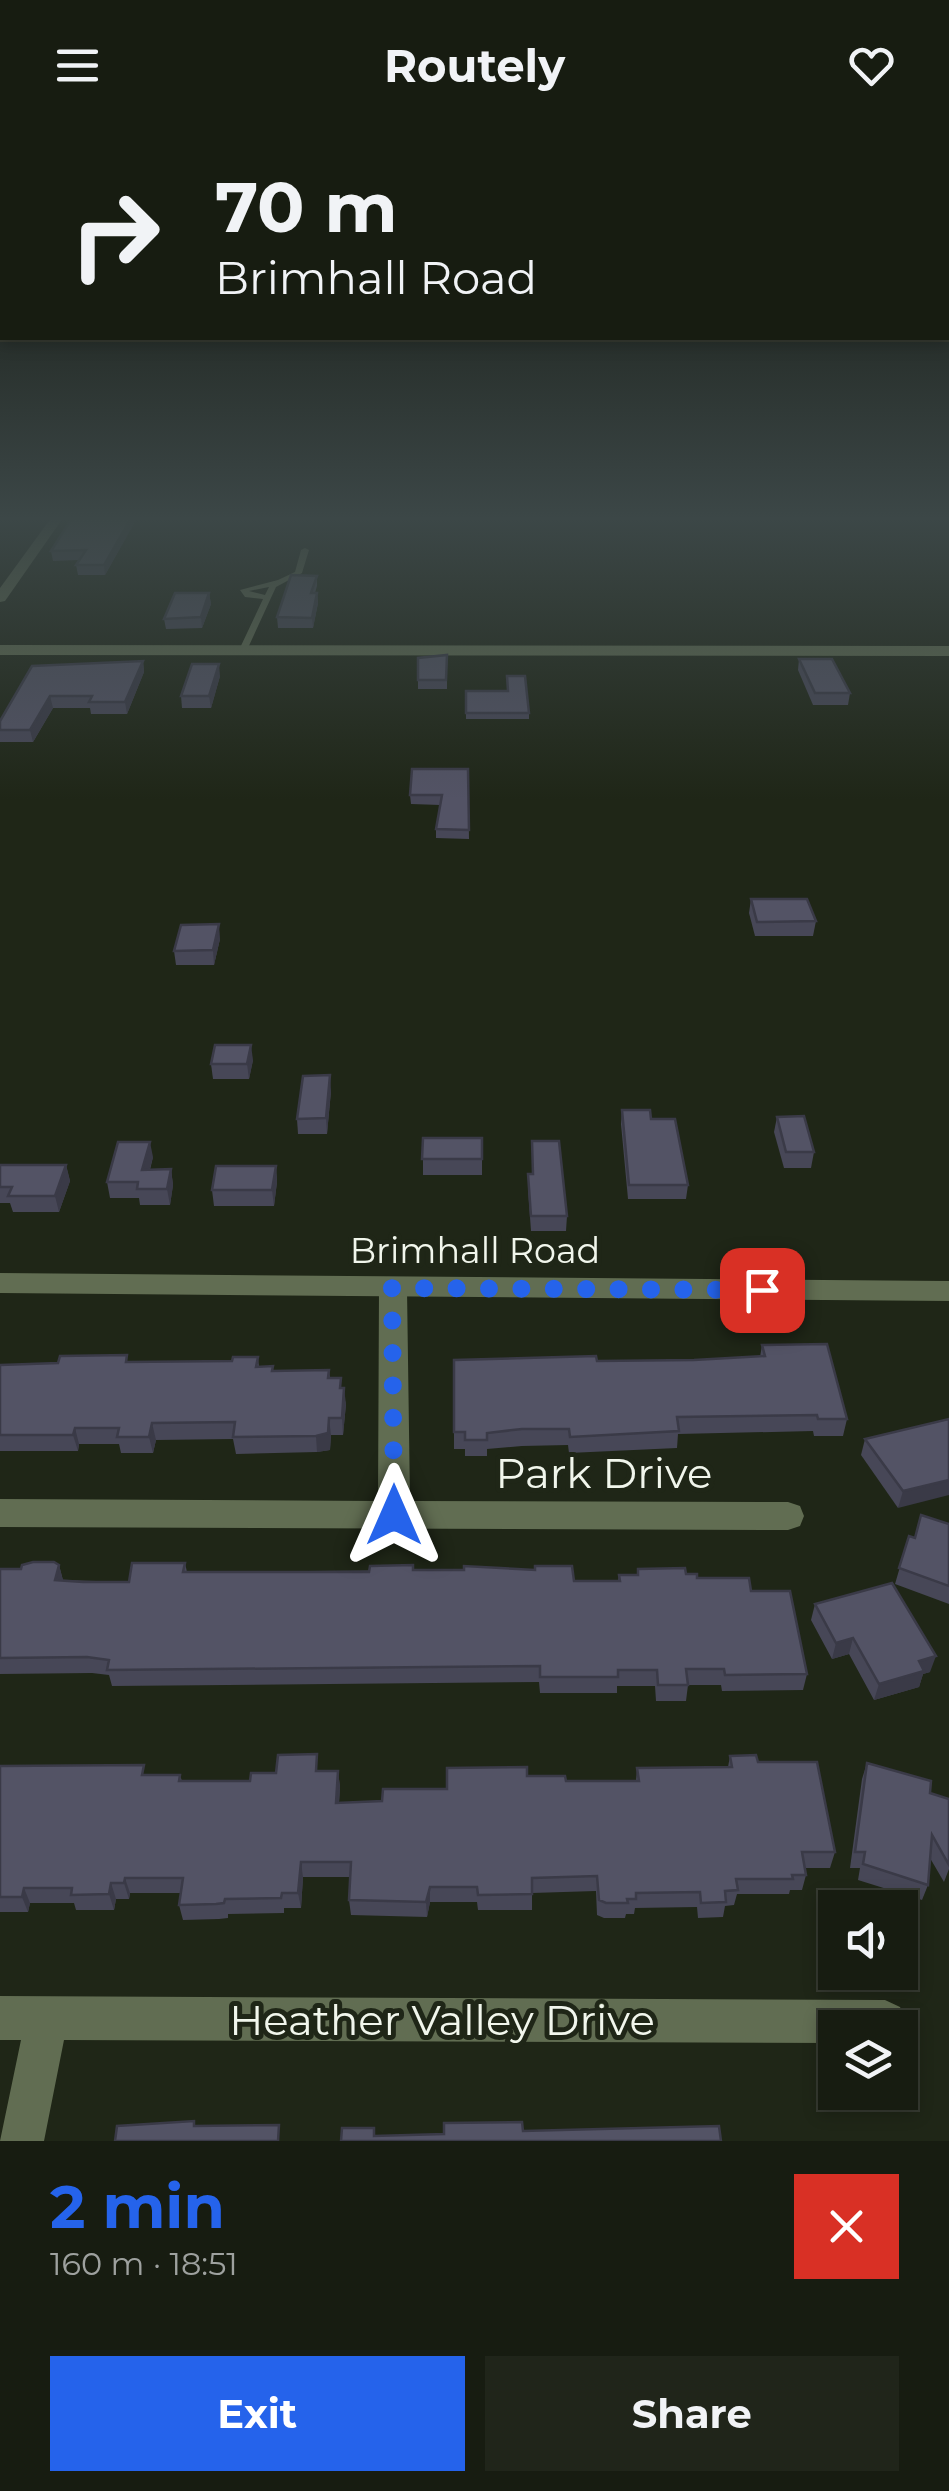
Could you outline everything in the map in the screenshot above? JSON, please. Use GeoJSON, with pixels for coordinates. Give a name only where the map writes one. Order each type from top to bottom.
{"type":"FeatureCollection","features":[{"type":"Feature","properties":{"kind":"street"},"geometry":{"type":"LineString","coordinates":[[0,650],[949,651]]}},
{"type":"Feature","properties":{"kind":"street","name":"Brimhall Road"},"geometry":{"type":"LineString","coordinates":[[0,1284],[949,1291]]}},
{"type":"Feature","properties":{"kind":"street"},"geometry":{"type":"LineString","coordinates":[[392,1288],[394,1515]]}},
{"type":"Feature","properties":{"kind":"street","name":"Park Drive"},"geometry":{"type":"LineString","coordinates":[[0,1514],[788,1516]]}},
{"type":"Feature","properties":{"kind":"street","name":"Heather Valley Drive"},"geometry":{"type":"LineString","coordinates":[[0,2018],[818,2022]]}},
{"type":"Feature","properties":{"kind":"street"},"geometry":{"type":"LineString","coordinates":[[21,2141],[46,2018]]}},
{"type":"Feature","properties":{"kind":"lane"},"geometry":{"type":"LineString","coordinates":[[243,650],[260,612]]}},
{"type":"Feature","properties":{"kind":"building"},"geometry":{"type":"Polygon","coordinates":[[[167,612],[203,612],[201,617],[164,619],[167,612]]]}},
{"type":"Feature","properties":{"kind":"building"},"geometry":{"type":"Polygon","coordinates":[[[279,612],[313,612],[312,618],[277,617],[279,612]]]}},
{"type":"Feature","properties":{"kind":"building"},"geometry":{"type":"Polygon","coordinates":[[[447,655],[446,680],[418,680],[418,658],[447,655]]]}},
{"type":"Feature","properties":{"kind":"building"},"geometry":{"type":"Polygon","coordinates":[[[799,659],[832,659],[850,693],[815,693],[799,659]]]}},
{"type":"Feature","properties":{"kind":"building"},"geometry":{"type":"Polygon","coordinates":[[[143,661],[125,702],[89,702],[92,696],[50,696],[30,730],[0,730],[0,721],[32,666],[143,661]]]}},
{"type":"Feature","properties":{"kind":"building"},"geometry":{"type":"Polygon","coordinates":[[[192,664],[219,664],[209,696],[181,696],[192,664]]]}},
{"type":"Feature","properties":{"kind":"building"},"geometry":{"type":"Polygon","coordinates":[[[507,676],[525,676],[529,713],[466,713],[466,691],[508,691],[507,676]]]}},
{"type":"Feature","properties":{"kind":"building"},"geometry":{"type":"Polygon","coordinates":[[[412,769],[468,769],[469,830],[436,829],[442,795],[410,795],[412,769]]]}},
{"type":"Feature","properties":{"kind":"building"},"geometry":{"type":"Polygon","coordinates":[[[751,899],[807,899],[816,921],[757,922],[751,899]]]}},
{"type":"Feature","properties":{"kind":"building"},"geometry":{"type":"Polygon","coordinates":[[[219,924],[213,950],[174,951],[181,925],[219,924]]]}},
{"type":"Feature","properties":{"kind":"building"},"geometry":{"type":"Polygon","coordinates":[[[215,1045],[251,1045],[247,1064],[211,1064],[215,1045]]]}},
{"type":"Feature","properties":{"kind":"building"},"geometry":{"type":"Polygon","coordinates":[[[330,1075],[326,1118],[297,1119],[303,1076],[330,1075]]]}},
{"type":"Feature","properties":{"kind":"building"},"geometry":{"type":"Polygon","coordinates":[[[622,1110],[650,1110],[651,1119],[675,1119],[688,1185],[629,1185],[622,1110]]]}},
{"type":"Feature","properties":{"kind":"building"},"geometry":{"type":"Polygon","coordinates":[[[804,1116],[814,1152],[786,1152],[777,1117],[804,1116]]]}},
{"type":"Feature","properties":{"kind":"building"},"geometry":{"type":"Polygon","coordinates":[[[423,1138],[482,1138],[482,1159],[422,1159],[423,1138]]]}},
{"type":"Feature","properties":{"kind":"building"},"geometry":{"type":"Polygon","coordinates":[[[532,1141],[559,1141],[567,1216],[531,1216],[528,1174],[533,1174],[532,1141]]]}},
{"type":"Feature","properties":{"kind":"building"},"geometry":{"type":"Polygon","coordinates":[[[118,1142],[150,1142],[142,1170],[171,1169],[167,1189],[137,1189],[138,1182],[107,1182],[118,1142]]]}},
{"type":"Feature","properties":{"kind":"building"},"geometry":{"type":"Polygon","coordinates":[[[0,1165],[66,1165],[55,1196],[8,1196],[12,1187],[0,1187],[0,1165]]]}},
{"type":"Feature","properties":{"kind":"building"},"geometry":{"type":"Polygon","coordinates":[[[216,1166],[276,1166],[272,1190],[212,1190],[216,1166]]]}},
{"type":"Feature","properties":{"kind":"building"},"geometry":{"type":"Polygon","coordinates":[[[827,1344],[847,1419],[818,1419],[817,1415],[677,1417],[679,1431],[570,1437],[569,1429],[522,1429],[487,1433],[487,1440],[465,1440],[465,1432],[454,1432],[454,1360],[596,1356],[597,1361],[694,1360],[765,1356],[762,1345],[827,1344]]]}},
{"type":"Feature","properties":{"kind":"building"},"geometry":{"type":"Polygon","coordinates":[[[127,1355],[126,1362],[232,1361],[233,1357],[258,1357],[256,1367],[273,1366],[272,1371],[329,1370],[328,1378],[341,1378],[340,1388],[344,1388],[342,1418],[329,1418],[328,1433],[316,1436],[233,1437],[235,1422],[152,1423],[149,1437],[117,1437],[119,1428],[75,1428],[73,1435],[0,1435],[0,1365],[58,1363],[60,1356],[127,1355]]]}},
{"type":"Feature","properties":{"kind":"building"},"geometry":{"type":"Polygon","coordinates":[[[949,1419],[949,1480],[903,1491],[865,1439],[949,1419]]]}},
{"type":"Feature","properties":{"kind":"building"},"geometry":{"type":"Polygon","coordinates":[[[921,1515],[949,1524],[949,1586],[899,1568],[909,1536],[915,1538],[921,1515]]]}},
{"type":"Feature","properties":{"kind":"building"},"geometry":{"type":"Polygon","coordinates":[[[33,1562],[59,1565],[55,1580],[83,1582],[129,1582],[132,1563],[185,1563],[183,1572],[369,1572],[370,1566],[413,1565],[413,1570],[464,1570],[464,1566],[535,1570],[535,1566],[572,1566],[574,1581],[620,1581],[619,1575],[638,1575],[638,1569],[685,1568],[686,1574],[697,1574],[697,1578],[749,1578],[751,1591],[790,1591],[807,1674],[725,1675],[724,1669],[686,1669],[688,1685],[658,1685],[657,1670],[618,1670],[618,1677],[540,1677],[540,1666],[107,1670],[109,1660],[87,1657],[0,1658],[0,1569],[21,1569],[33,1562]]]}},
{"type":"Feature","properties":{"kind":"building"},"geometry":{"type":"Polygon","coordinates":[[[892,1583],[936,1656],[919,1661],[924,1671],[879,1684],[853,1638],[836,1643],[815,1604],[892,1583]]]}},
{"type":"Feature","properties":{"kind":"building"},"geometry":{"type":"Polygon","coordinates":[[[317,1754],[316,1771],[338,1771],[336,1803],[382,1801],[383,1789],[447,1789],[447,1768],[527,1767],[527,1776],[565,1776],[566,1781],[639,1781],[637,1768],[732,1767],[730,1756],[756,1755],[758,1762],[817,1762],[835,1852],[802,1852],[806,1875],[792,1875],[793,1879],[736,1879],[738,1890],[725,1891],[726,1902],[701,1903],[700,1892],[636,1893],[636,1899],[627,1899],[628,1903],[606,1903],[599,1900],[597,1876],[532,1878],[532,1894],[478,1895],[477,1887],[430,1887],[426,1902],[349,1900],[351,1862],[301,1862],[298,1893],[282,1893],[281,1898],[179,1905],[183,1878],[125,1878],[124,1883],[111,1883],[109,1894],[71,1895],[72,1888],[24,1888],[22,1897],[0,1897],[0,1766],[144,1765],[142,1775],[180,1775],[179,1781],[250,1781],[251,1773],[276,1773],[278,1755],[317,1754]]]}},
{"type":"Feature","properties":{"kind":"building"},"geometry":{"type":"Polygon","coordinates":[[[867,1763],[931,1781],[930,1793],[949,1799],[949,1865],[932,1835],[928,1885],[863,1864],[865,1852],[855,1852],[867,1763]]]}},
{"type":"Feature","properties":{"kind":"building"},"geometry":{"type":"Polygon","coordinates":[[[194,2121],[194,2126],[279,2125],[278,2141],[115,2141],[117,2126],[194,2121]]]}},
{"type":"Feature","properties":{"kind":"building"},"geometry":{"type":"Polygon","coordinates":[[[522,2122],[523,2131],[719,2126],[721,2141],[341,2141],[342,2128],[374,2128],[374,2136],[444,2134],[444,2123],[522,2122]]]}},
{"type":"Feature","properties":{"kind":"route"},"geometry":{"type":"LineString","coordinates":[[394,1515],[392,1288],[762,1290]]}}]}
